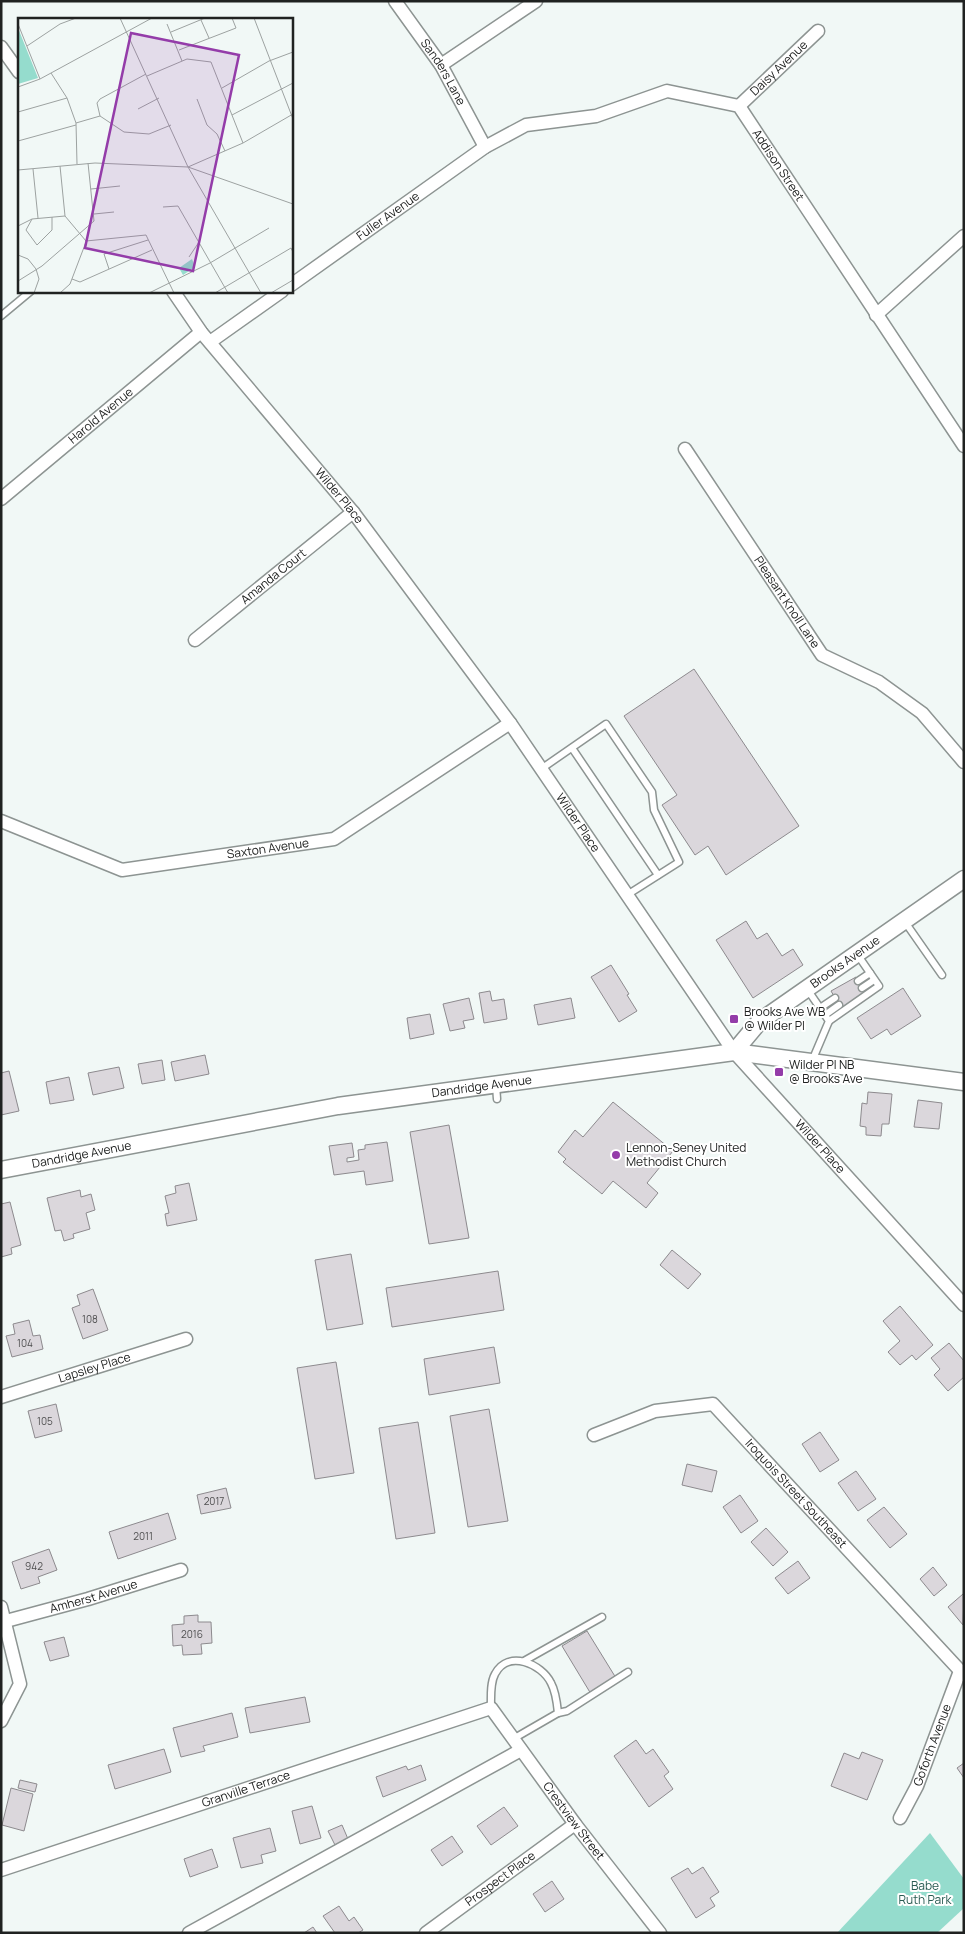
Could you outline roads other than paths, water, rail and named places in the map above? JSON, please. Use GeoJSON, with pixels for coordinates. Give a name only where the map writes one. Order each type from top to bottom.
{"type":"FeatureCollection","features":[{"type":"Feature","properties":{"kind":"street","name":"Sanders Lane"},"geometry":{"type":"LineString","coordinates":[[395,1],[441,65],[485,147]]}},
{"type":"Feature","properties":{"kind":"street"},"geometry":{"type":"LineString","coordinates":[[441,65],[536,1]]}},
{"type":"Feature","properties":{"kind":"street","name":"Daisy Avenue"},"geometry":{"type":"LineString","coordinates":[[740,106],[818,31]]}},
{"type":"Feature","properties":{"kind":"street"},"geometry":{"type":"LineString","coordinates":[[1,47],[18,71]]}},
{"type":"Feature","properties":{"kind":"street"},"geometry":{"type":"LineString","coordinates":[[485,147],[526,125],[596,116],[667,91],[740,106]]}},
{"type":"Feature","properties":{"kind":"street","name":"Addison Street"},"geometry":{"type":"LineString","coordinates":[[740,106],[964,446]]}},
{"type":"Feature","properties":{"kind":"street","name":"Fuller Avenue"},"geometry":{"type":"LineString","coordinates":[[292,284],[485,147]]}},
{"type":"Feature","properties":{"kind":"street"},"geometry":{"type":"LineString","coordinates":[[876,315],[964,236]]}},
{"type":"Feature","properties":{"kind":"street","name":"Wilder Place"},"geometry":{"type":"LineString","coordinates":[[174,292],[201,332],[353,512],[510,723],[734,1052],[964,1305]]}},
{"type":"Feature","properties":{"kind":"street"},"geometry":{"type":"LineString","coordinates":[[210,342],[281,292]]}},
{"type":"Feature","properties":{"kind":"street","name":"Harold Avenue"},"geometry":{"type":"LineString","coordinates":[[1,499],[201,332]]}},
{"type":"Feature","properties":{"kind":"street","name":"Pleasant Knoll Lane"},"geometry":{"type":"LineString","coordinates":[[686,449],[822,655],[879,682],[922,713],[964,762]]}},
{"type":"Feature","properties":{"kind":"street","name":"Amanda Court"},"geometry":{"type":"LineString","coordinates":[[195,640],[353,512]]}},
{"type":"Feature","properties":{"kind":"street","name":"Saxton Avenue"},"geometry":{"type":"LineString","coordinates":[[1,821],[122,870],[334,839],[510,723]]}},
{"type":"Feature","properties":{"kind":"street","name":"Brooks Avenue"},"geometry":{"type":"LineString","coordinates":[[734,1052],[759,1022],[964,879]]}},
{"type":"Feature","properties":{"kind":"street","name":"Dandridge Avenue"},"geometry":{"type":"LineString","coordinates":[[1,1170],[338,1106],[496,1092],[734,1052],[964,1082]]}},
{"type":"Feature","properties":{"kind":"street","name":"Lapsley Place"},"geometry":{"type":"LineString","coordinates":[[1,1397],[186,1339]]}},
{"type":"Feature","properties":{"kind":"street","name":"Iroquois Street Southeast"},"geometry":{"type":"LineString","coordinates":[[594,1436],[655,1410],[713,1404],[962,1673]]}},
{"type":"Feature","properties":{"kind":"street","name":"Amherst Avenue"},"geometry":{"type":"LineString","coordinates":[[6,1621],[88,1599],[181,1570]]}},
{"type":"Feature","properties":{"kind":"street"},"geometry":{"type":"LineString","coordinates":[[1,1607],[6,1621],[20,1684],[1,1721]]}},
{"type":"Feature","properties":{"kind":"street","name":"Goforth Avenue"},"geometry":{"type":"LineString","coordinates":[[900,1818],[917,1786],[962,1673]]}},
{"type":"Feature","properties":{"kind":"street","name":"Crestview Street"},"geometry":{"type":"LineString","coordinates":[[491,1708],[574,1824],[660,1933]]}},
{"type":"Feature","properties":{"kind":"street","name":"Granville Terrace"},"geometry":{"type":"LineString","coordinates":[[1,1870],[491,1708]]}},
{"type":"Feature","properties":{"kind":"street"},"geometry":{"type":"LineString","coordinates":[[189,1933],[521,1750]]}},
{"type":"Feature","properties":{"kind":"street","name":"Prospect Place"},"geometry":{"type":"LineString","coordinates":[[426,1933],[574,1824]]}},
{"type":"Feature","properties":{"kind":"lane"},"geometry":{"type":"LineString","coordinates":[[1,316],[30,292]]}},
{"type":"Feature","properties":{"kind":"lane"},"geometry":{"type":"LineString","coordinates":[[541,769],[606,724],[652,792],[654,810],[679,862],[627,895]]}},
{"type":"Feature","properties":{"kind":"lane"},"geometry":{"type":"LineString","coordinates":[[572,748],[658,875]]}},
{"type":"Feature","properties":{"kind":"lane"},"geometry":{"type":"LineString","coordinates":[[904,921],[942,975]]}},
{"type":"Feature","properties":{"kind":"lane"},"geometry":{"type":"LineString","coordinates":[[827,1018],[879,986],[856,954]]}},
{"type":"Feature","properties":{"kind":"lane"},"geometry":{"type":"LineString","coordinates":[[858,981],[870,973]]}},
{"type":"Feature","properties":{"kind":"lane"},"geometry":{"type":"LineString","coordinates":[[862,988],[874,980]]}},
{"type":"Feature","properties":{"kind":"lane"},"geometry":{"type":"LineString","coordinates":[[806,989],[827,1018]]}},
{"type":"Feature","properties":{"kind":"lane"},"geometry":{"type":"LineString","coordinates":[[820,1008],[835,998]]}},
{"type":"Feature","properties":{"kind":"lane"},"geometry":{"type":"LineString","coordinates":[[811,1062],[827,1018],[839,1005]]}},
{"type":"Feature","properties":{"kind":"lane"},"geometry":{"type":"LineString","coordinates":[[491,1708],[494,1675],[499,1668],[508,1662],[524,1661],[602,1617]]}},
{"type":"Feature","properties":{"kind":"lane"},"geometry":{"type":"LineString","coordinates":[[524,1661],[540,1669],[551,1682],[556,1696],[558,1713]]}},
{"type":"Feature","properties":{"kind":"lane"},"geometry":{"type":"LineString","coordinates":[[513,1739],[558,1713],[567,1712],[628,1672]]}},
{"type":"Feature","properties":{"kind":"place","name":"Brooks Ave WB @ Wilder Pl"},"geometry":{"type":"Point","coordinates":[734,1019]}},
{"type":"Feature","properties":{"kind":"place","name":"Wilder Pl NB @ Brooks Ave"},"geometry":{"type":"Point","coordinates":[779,1072]}},
{"type":"Feature","properties":{"kind":"place","name":"Lennon-Seney United Methodist Church"},"geometry":{"type":"Point","coordinates":[616,1155]}},
{"type":"Feature","properties":{"kind":"park label","name":"Babe Ruth Park"},"geometry":{"type":"Point","coordinates":[925,1893]}}]}
